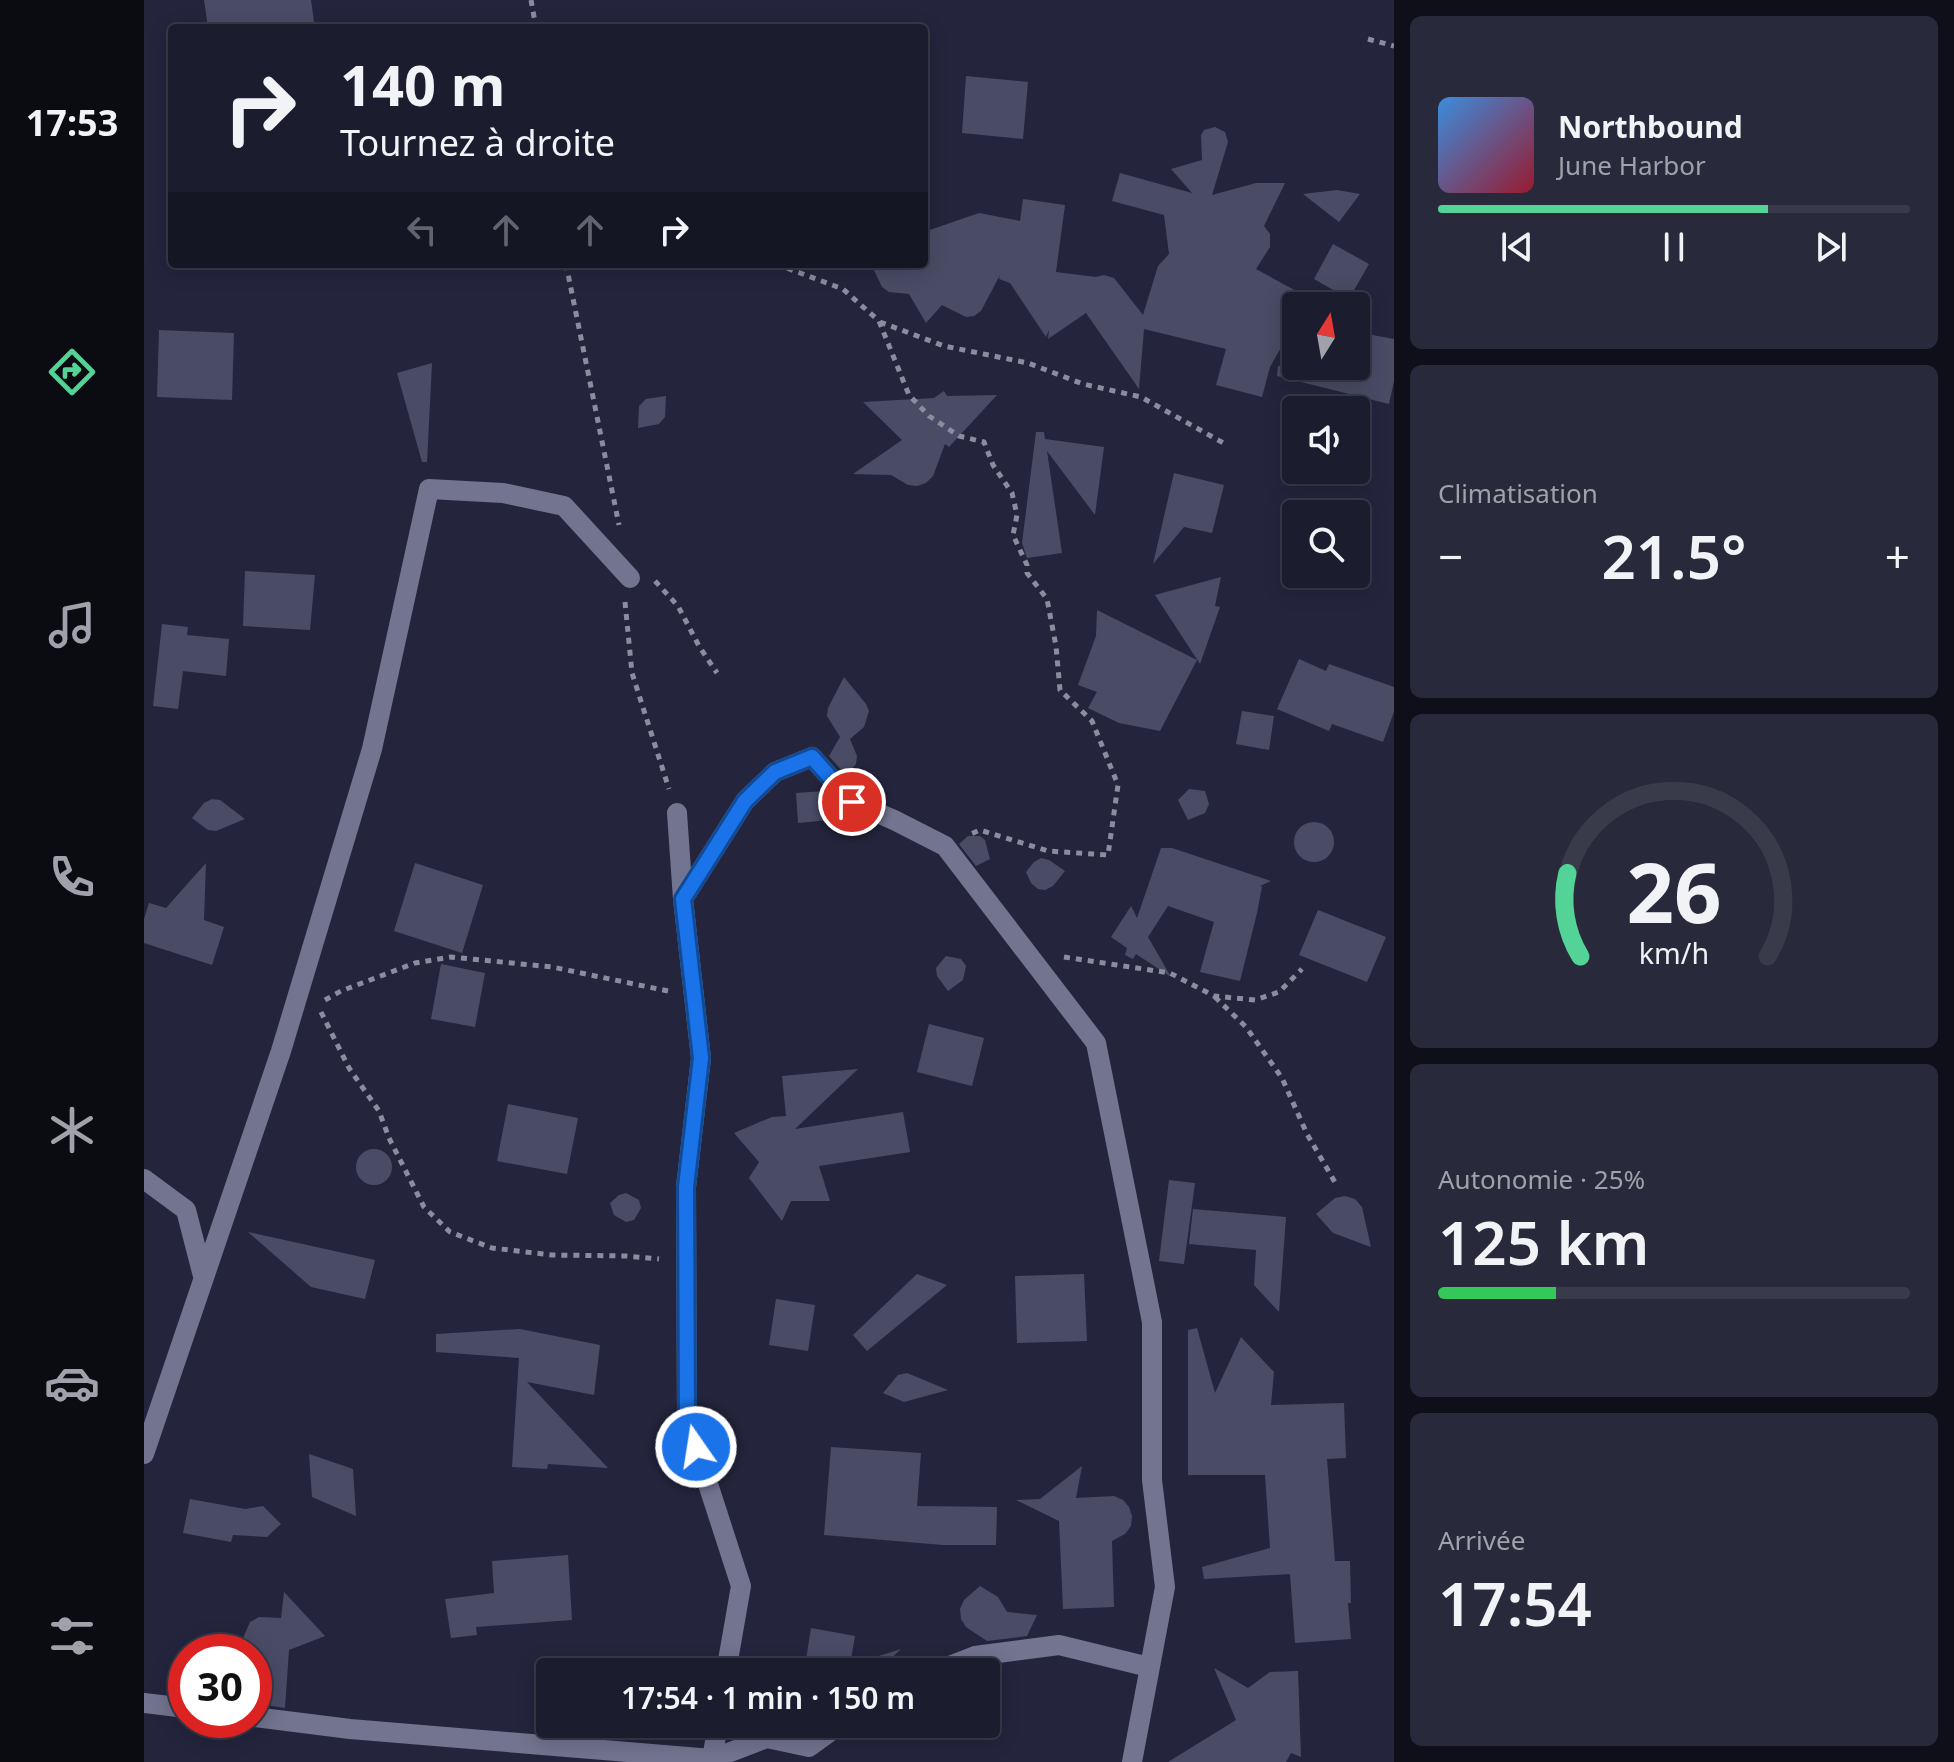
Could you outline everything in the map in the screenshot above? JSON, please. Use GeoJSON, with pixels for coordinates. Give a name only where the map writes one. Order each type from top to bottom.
{"type":"FeatureCollection","features":[{"type":"Feature","properties":{"kind":"street"},"geometry":{"type":"LineString","coordinates":[[144,1454],[276,1066],[372,749],[429,489],[503,493],[564,506],[630,578]]}},
{"type":"Feature","properties":{"kind":"street"},"geometry":{"type":"LineString","coordinates":[[683,899],[745,801],[775,772],[812,757],[852,802],[945,846],[1096,1043],[1152,1322],[1152,1480],[1165,1587],[1132,1762]]}},
{"type":"Feature","properties":{"kind":"street"},"geometry":{"type":"LineString","coordinates":[[677,813],[683,899],[701,1058],[686,1187],[687,1419],[741,1586],[728,1658]]}},
{"type":"Feature","properties":{"kind":"street"},"geometry":{"type":"LineString","coordinates":[[144,1179],[186,1210],[203,1276]]}},
{"type":"Feature","properties":{"kind":"street"},"geometry":{"type":"LineString","coordinates":[[970,1658],[1059,1645],[1149,1667]]}},
{"type":"Feature","properties":{"kind":"street"},"geometry":{"type":"LineString","coordinates":[[144,1703],[168,1706]]}},
{"type":"Feature","properties":{"kind":"street"},"geometry":{"type":"LineString","coordinates":[[272,1719],[715,1761],[767,1738],[809,1747],[822,1738]]}},
{"type":"Feature","properties":{"kind":"street"},"geometry":{"type":"LineString","coordinates":[[715,1761],[717,1738]]}},
{"type":"Feature","properties":{"kind":"path"},"geometry":{"type":"LineString","coordinates":[[531,0],[535,24]]}},
{"type":"Feature","properties":{"kind":"path"},"geometry":{"type":"LineString","coordinates":[[1368,39],[1394,46]]}},
{"type":"Feature","properties":{"kind":"path"},"geometry":{"type":"LineString","coordinates":[[787,268],[843,289],[879,321],[944,346],[1028,363],[1083,384],[1141,397],[1227,445]]}},
{"type":"Feature","properties":{"kind":"path"},"geometry":{"type":"LineString","coordinates":[[879,321],[909,395],[929,416],[959,436],[984,442],[993,465],[1012,493],[1017,515],[1013,535],[1027,565],[1027,573],[1047,599],[1060,690],[1092,721],[1118,785],[1108,855],[1048,851],[980,830],[945,846]]}},
{"type":"Feature","properties":{"kind":"path"},"geometry":{"type":"LineString","coordinates":[[654,579],[678,606],[717,673]]}},
{"type":"Feature","properties":{"kind":"path"},"geometry":{"type":"LineString","coordinates":[[1028,954],[1170,973],[1214,996],[1246,1027],[1282,1078],[1307,1134],[1336,1184]]}},
{"type":"Feature","properties":{"kind":"path"},"geometry":{"type":"LineString","coordinates":[[686,1262],[626,1256],[552,1255],[492,1248],[450,1232],[424,1207],[389,1138],[379,1111],[349,1068],[317,1004],[341,991],[415,963],[451,957],[552,967],[694,994]]}},
{"type":"Feature","properties":{"kind":"path"},"geometry":{"type":"LineString","coordinates":[[1214,996],[1255,1000],[1279,992],[1302,969]]}},
{"type":"Feature","properties":{"kind":"building"},"geometry":{"type":"Polygon","coordinates":[[[204,0],[311,0],[314,24],[207,24],[204,0]]]}},
{"type":"Feature","properties":{"kind":"building"},"geometry":{"type":"Polygon","coordinates":[[[966,76],[1028,82],[1023,139],[962,133],[966,76]]]}},
{"type":"Feature","properties":{"kind":"building"},"geometry":{"type":"Polygon","coordinates":[[[1215,127],[1225,132],[1228,142],[1212,195],[1256,183],[1285,183],[1264,226],[1270,234],[1270,247],[1256,269],[1298,292],[1282,292],[1282,346],[1270,367],[1262,397],[1216,385],[1226,349],[1144,329],[1139,389],[1086,313],[1048,339],[1049,330],[1046,337],[1010,283],[999,279],[1000,275],[981,311],[974,316],[966,317],[942,305],[926,323],[909,294],[889,292],[882,287],[873,268],[928,268],[928,231],[979,213],[1020,221],[1023,199],[1065,205],[1056,272],[1114,278],[1143,315],[1158,266],[1169,254],[1164,215],[1112,201],[1120,173],[1192,193],[1171,169],[1202,160],[1201,135],[1204,130],[1215,127]]]}},
{"type":"Feature","properties":{"kind":"building"},"geometry":{"type":"Polygon","coordinates":[[[1337,190],[1360,194],[1339,222],[1303,194],[1337,190]]]}},
{"type":"Feature","properties":{"kind":"building"},"geometry":{"type":"Polygon","coordinates":[[[1333,244],[1369,264],[1353,292],[1337,292],[1314,279],[1333,244]]]}},
{"type":"Feature","properties":{"kind":"building"},"geometry":{"type":"Polygon","coordinates":[[[159,330],[234,333],[232,400],[157,397],[159,330]]]}},
{"type":"Feature","properties":{"kind":"building"},"geometry":{"type":"Polygon","coordinates":[[[1370,335],[1394,339],[1394,381],[1389,404],[1370,399],[1370,396],[1357,396],[1293,380],[1370,380],[1370,335]]]}},
{"type":"Feature","properties":{"kind":"building"},"geometry":{"type":"Polygon","coordinates":[[[432,363],[427,462],[422,462],[397,373],[432,363]]]}},
{"type":"Feature","properties":{"kind":"building"},"geometry":{"type":"Polygon","coordinates":[[[1278,366],[1282,366],[1282,377],[1277,376],[1278,366]]]}},
{"type":"Feature","properties":{"kind":"building"},"geometry":{"type":"Polygon","coordinates":[[[944,391],[947,396],[997,395],[949,447],[945,444],[933,476],[926,483],[908,485],[891,475],[853,474],[902,440],[863,402],[934,398],[944,391]]]}},
{"type":"Feature","properties":{"kind":"building"},"geometry":{"type":"Polygon","coordinates":[[[666,396],[665,417],[659,424],[638,428],[639,406],[646,399],[666,396]]]}},
{"type":"Feature","properties":{"kind":"building"},"geometry":{"type":"Polygon","coordinates":[[[1036,432],[1044,432],[1045,439],[1104,447],[1095,515],[1047,451],[1062,553],[1027,558],[1022,543],[1036,432]]]}},
{"type":"Feature","properties":{"kind":"building"},"geometry":{"type":"Polygon","coordinates":[[[1174,473],[1224,485],[1212,533],[1184,527],[1153,564],[1174,473]]]}},
{"type":"Feature","properties":{"kind":"building"},"geometry":{"type":"Polygon","coordinates":[[[245,571],[315,575],[310,630],[243,626],[245,571]]]}},
{"type":"Feature","properties":{"kind":"building"},"geometry":{"type":"Polygon","coordinates":[[[1221,577],[1215,606],[1220,607],[1200,664],[1155,595],[1221,577]]]}},
{"type":"Feature","properties":{"kind":"building"},"geometry":{"type":"Polygon","coordinates":[[[1097,610],[1197,660],[1160,731],[1119,723],[1088,708],[1097,692],[1078,685],[1096,636],[1097,610]]]}},
{"type":"Feature","properties":{"kind":"building"},"geometry":{"type":"Polygon","coordinates":[[[162,624],[188,627],[187,635],[229,639],[226,676],[183,671],[178,709],[153,706],[162,624]]]}},
{"type":"Feature","properties":{"kind":"building"},"geometry":{"type":"Polygon","coordinates":[[[1299,659],[1326,671],[1329,664],[1394,687],[1394,712],[1383,742],[1332,724],[1329,731],[1277,709],[1299,659]]]}},
{"type":"Feature","properties":{"kind":"building"},"geometry":{"type":"Polygon","coordinates":[[[844,677],[869,711],[864,727],[850,739],[857,756],[856,764],[844,773],[829,756],[840,737],[827,716],[844,677]]]}},
{"type":"Feature","properties":{"kind":"building"},"geometry":{"type":"Polygon","coordinates":[[[1242,711],[1274,716],[1269,750],[1236,744],[1242,711]]]}},
{"type":"Feature","properties":{"kind":"building"},"geometry":{"type":"Polygon","coordinates":[[[1189,789],[1205,791],[1209,804],[1205,813],[1188,820],[1178,800],[1189,789]]]}},
{"type":"Feature","properties":{"kind":"building"},"geometry":{"type":"Polygon","coordinates":[[[825,791],[830,820],[798,823],[796,793],[825,791]]]}},
{"type":"Feature","properties":{"kind":"building"},"geometry":{"type":"Polygon","coordinates":[[[212,799],[220,800],[245,819],[216,831],[208,830],[192,818],[204,803],[212,799]]]}},
{"type":"Feature","properties":{"kind":"building"},"geometry":{"type":"Polygon","coordinates":[[[1314,822],[1328,828],[1334,842],[1328,856],[1314,862],[1300,856],[1294,842],[1300,828],[1314,822]]]}},
{"type":"Feature","properties":{"kind":"building"},"geometry":{"type":"Polygon","coordinates":[[[968,836],[980,836],[985,840],[990,859],[976,866],[959,844],[968,836]]]}},
{"type":"Feature","properties":{"kind":"building"},"geometry":{"type":"Polygon","coordinates":[[[1161,848],[1172,848],[1271,881],[1260,886],[1257,913],[1240,981],[1200,972],[1214,922],[1168,906],[1148,937],[1171,977],[1136,954],[1133,959],[1125,955],[1127,948],[1111,937],[1131,906],[1137,918],[1161,848]]]}},
{"type":"Feature","properties":{"kind":"building"},"geometry":{"type":"Polygon","coordinates":[[[1041,858],[1065,871],[1053,886],[1045,890],[1031,883],[1026,872],[1041,858]]]}},
{"type":"Feature","properties":{"kind":"building"},"geometry":{"type":"Polygon","coordinates":[[[206,863],[204,920],[224,927],[212,965],[144,943],[144,919],[149,903],[166,908],[206,863]]]}},
{"type":"Feature","properties":{"kind":"building"},"geometry":{"type":"Polygon","coordinates":[[[415,863],[483,885],[462,953],[394,931],[415,863]]]}},
{"type":"Feature","properties":{"kind":"building"},"geometry":{"type":"Polygon","coordinates":[[[1318,910],[1386,937],[1367,982],[1299,955],[1318,910]]]}},
{"type":"Feature","properties":{"kind":"building"},"geometry":{"type":"Polygon","coordinates":[[[946,956],[961,959],[966,966],[963,980],[948,991],[937,976],[936,968],[946,956]]]}},
{"type":"Feature","properties":{"kind":"building"},"geometry":{"type":"Polygon","coordinates":[[[441,964],[485,973],[475,1027],[431,1019],[441,964]]]}},
{"type":"Feature","properties":{"kind":"building"},"geometry":{"type":"Polygon","coordinates":[[[929,1024],[984,1038],[972,1086],[917,1072],[929,1024]]]}},
{"type":"Feature","properties":{"kind":"building"},"geometry":{"type":"Polygon","coordinates":[[[858,1069],[795,1129],[903,1112],[910,1152],[819,1166],[830,1201],[791,1201],[782,1221],[749,1178],[759,1162],[734,1133],[772,1117],[786,1116],[782,1076],[858,1069]]]}},
{"type":"Feature","properties":{"kind":"building"},"geometry":{"type":"Polygon","coordinates":[[[508,1104],[578,1118],[567,1174],[497,1161],[508,1104]]]}},
{"type":"Feature","properties":{"kind":"building"},"geometry":{"type":"Polygon","coordinates":[[[374,1149],[387,1154],[392,1167],[387,1180],[374,1185],[361,1180],[356,1167],[361,1154],[374,1149]]]}},
{"type":"Feature","properties":{"kind":"building"},"geometry":{"type":"Polygon","coordinates":[[[1169,1180],[1195,1183],[1184,1264],[1159,1261],[1169,1180]]]}},
{"type":"Feature","properties":{"kind":"building"},"geometry":{"type":"Polygon","coordinates":[[[626,1193],[639,1200],[641,1208],[634,1220],[626,1222],[614,1215],[610,1203],[626,1193]]]}},
{"type":"Feature","properties":{"kind":"building"},"geometry":{"type":"Polygon","coordinates":[[[1345,1196],[1355,1199],[1362,1207],[1371,1247],[1333,1233],[1316,1214],[1335,1198],[1345,1196]]]}},
{"type":"Feature","properties":{"kind":"building"},"geometry":{"type":"Polygon","coordinates":[[[1193,1209],[1286,1217],[1279,1312],[1254,1285],[1256,1250],[1189,1244],[1193,1209]]]}},
{"type":"Feature","properties":{"kind":"building"},"geometry":{"type":"Polygon","coordinates":[[[248,1232],[375,1260],[365,1299],[311,1287],[248,1232]]]}},
{"type":"Feature","properties":{"kind":"building"},"geometry":{"type":"Polygon","coordinates":[[[917,1274],[947,1285],[867,1351],[853,1335],[917,1274]]]}},
{"type":"Feature","properties":{"kind":"building"},"geometry":{"type":"Polygon","coordinates":[[[1084,1274],[1087,1341],[1017,1343],[1015,1276],[1084,1274]]]}},
{"type":"Feature","properties":{"kind":"building"},"geometry":{"type":"Polygon","coordinates":[[[776,1299],[815,1305],[808,1351],[769,1345],[776,1299]]]}},
{"type":"Feature","properties":{"kind":"building"},"geometry":{"type":"Polygon","coordinates":[[[1197,1328],[1215,1393],[1241,1337],[1274,1372],[1271,1405],[1344,1403],[1346,1458],[1327,1459],[1335,1561],[1350,1561],[1351,1603],[1348,1603],[1351,1639],[1295,1643],[1290,1574],[1204,1579],[1202,1567],[1270,1548],[1265,1475],[1188,1475],[1188,1330],[1197,1328]]]}},
{"type":"Feature","properties":{"kind":"building"},"geometry":{"type":"Polygon","coordinates":[[[520,1329],[600,1345],[594,1395],[527,1382],[608,1468],[548,1464],[547,1469],[512,1467],[519,1358],[436,1352],[436,1334],[520,1329]]]}},
{"type":"Feature","properties":{"kind":"building"},"geometry":{"type":"Polygon","coordinates":[[[907,1373],[948,1390],[904,1402],[883,1393],[898,1375],[907,1373]]]}},
{"type":"Feature","properties":{"kind":"building"},"geometry":{"type":"Polygon","coordinates":[[[831,1447],[921,1453],[917,1506],[997,1507],[996,1545],[943,1545],[824,1535],[831,1447]]]}},
{"type":"Feature","properties":{"kind":"building"},"geometry":{"type":"Polygon","coordinates":[[[309,1454],[353,1469],[356,1516],[312,1497],[309,1454]]]}},
{"type":"Feature","properties":{"kind":"building"},"geometry":{"type":"Polygon","coordinates":[[[1082,1466],[1076,1498],[1114,1496],[1123,1500],[1132,1516],[1131,1526],[1125,1534],[1112,1541],[1114,1607],[1063,1609],[1059,1521],[1016,1500],[1040,1499],[1082,1466]]]}},
{"type":"Feature","properties":{"kind":"building"},"geometry":{"type":"Polygon","coordinates":[[[190,1499],[245,1509],[263,1506],[281,1524],[267,1537],[233,1535],[231,1542],[183,1533],[190,1499]]]}},
{"type":"Feature","properties":{"kind":"building"},"geometry":{"type":"Polygon","coordinates":[[[568,1555],[572,1620],[476,1627],[477,1635],[451,1638],[445,1599],[494,1593],[492,1561],[568,1555]]]}},
{"type":"Feature","properties":{"kind":"building"},"geometry":{"type":"Polygon","coordinates":[[[980,1586],[998,1597],[1007,1612],[1037,1615],[1027,1636],[987,1641],[966,1627],[960,1609],[964,1600],[980,1586]]]}},
{"type":"Feature","properties":{"kind":"building"},"geometry":{"type":"Polygon","coordinates":[[[284,1592],[325,1636],[289,1650],[285,1708],[272,1706],[272,1634],[245,1634],[250,1622],[259,1617],[281,1618],[284,1592]]]}},
{"type":"Feature","properties":{"kind":"building"},"geometry":{"type":"Polygon","coordinates":[[[811,1628],[855,1636],[851,1658],[806,1658],[811,1628]]]}},
{"type":"Feature","properties":{"kind":"building"},"geometry":{"type":"Polygon","coordinates":[[[901,1649],[892,1658],[872,1658],[901,1649]]]}},
{"type":"Feature","properties":{"kind":"building"},"geometry":{"type":"Polygon","coordinates":[[[1214,1668],[1248,1688],[1270,1672],[1298,1671],[1301,1757],[1291,1753],[1286,1762],[1168,1762],[1236,1720],[1214,1668]]]}},
{"type":"Feature","properties":{"kind":"route"},"geometry":{"type":"LineString","coordinates":[[696,1447],[687,1419],[686,1187],[701,1058],[683,899],[745,801],[775,772],[812,757],[852,802]]}}]}
